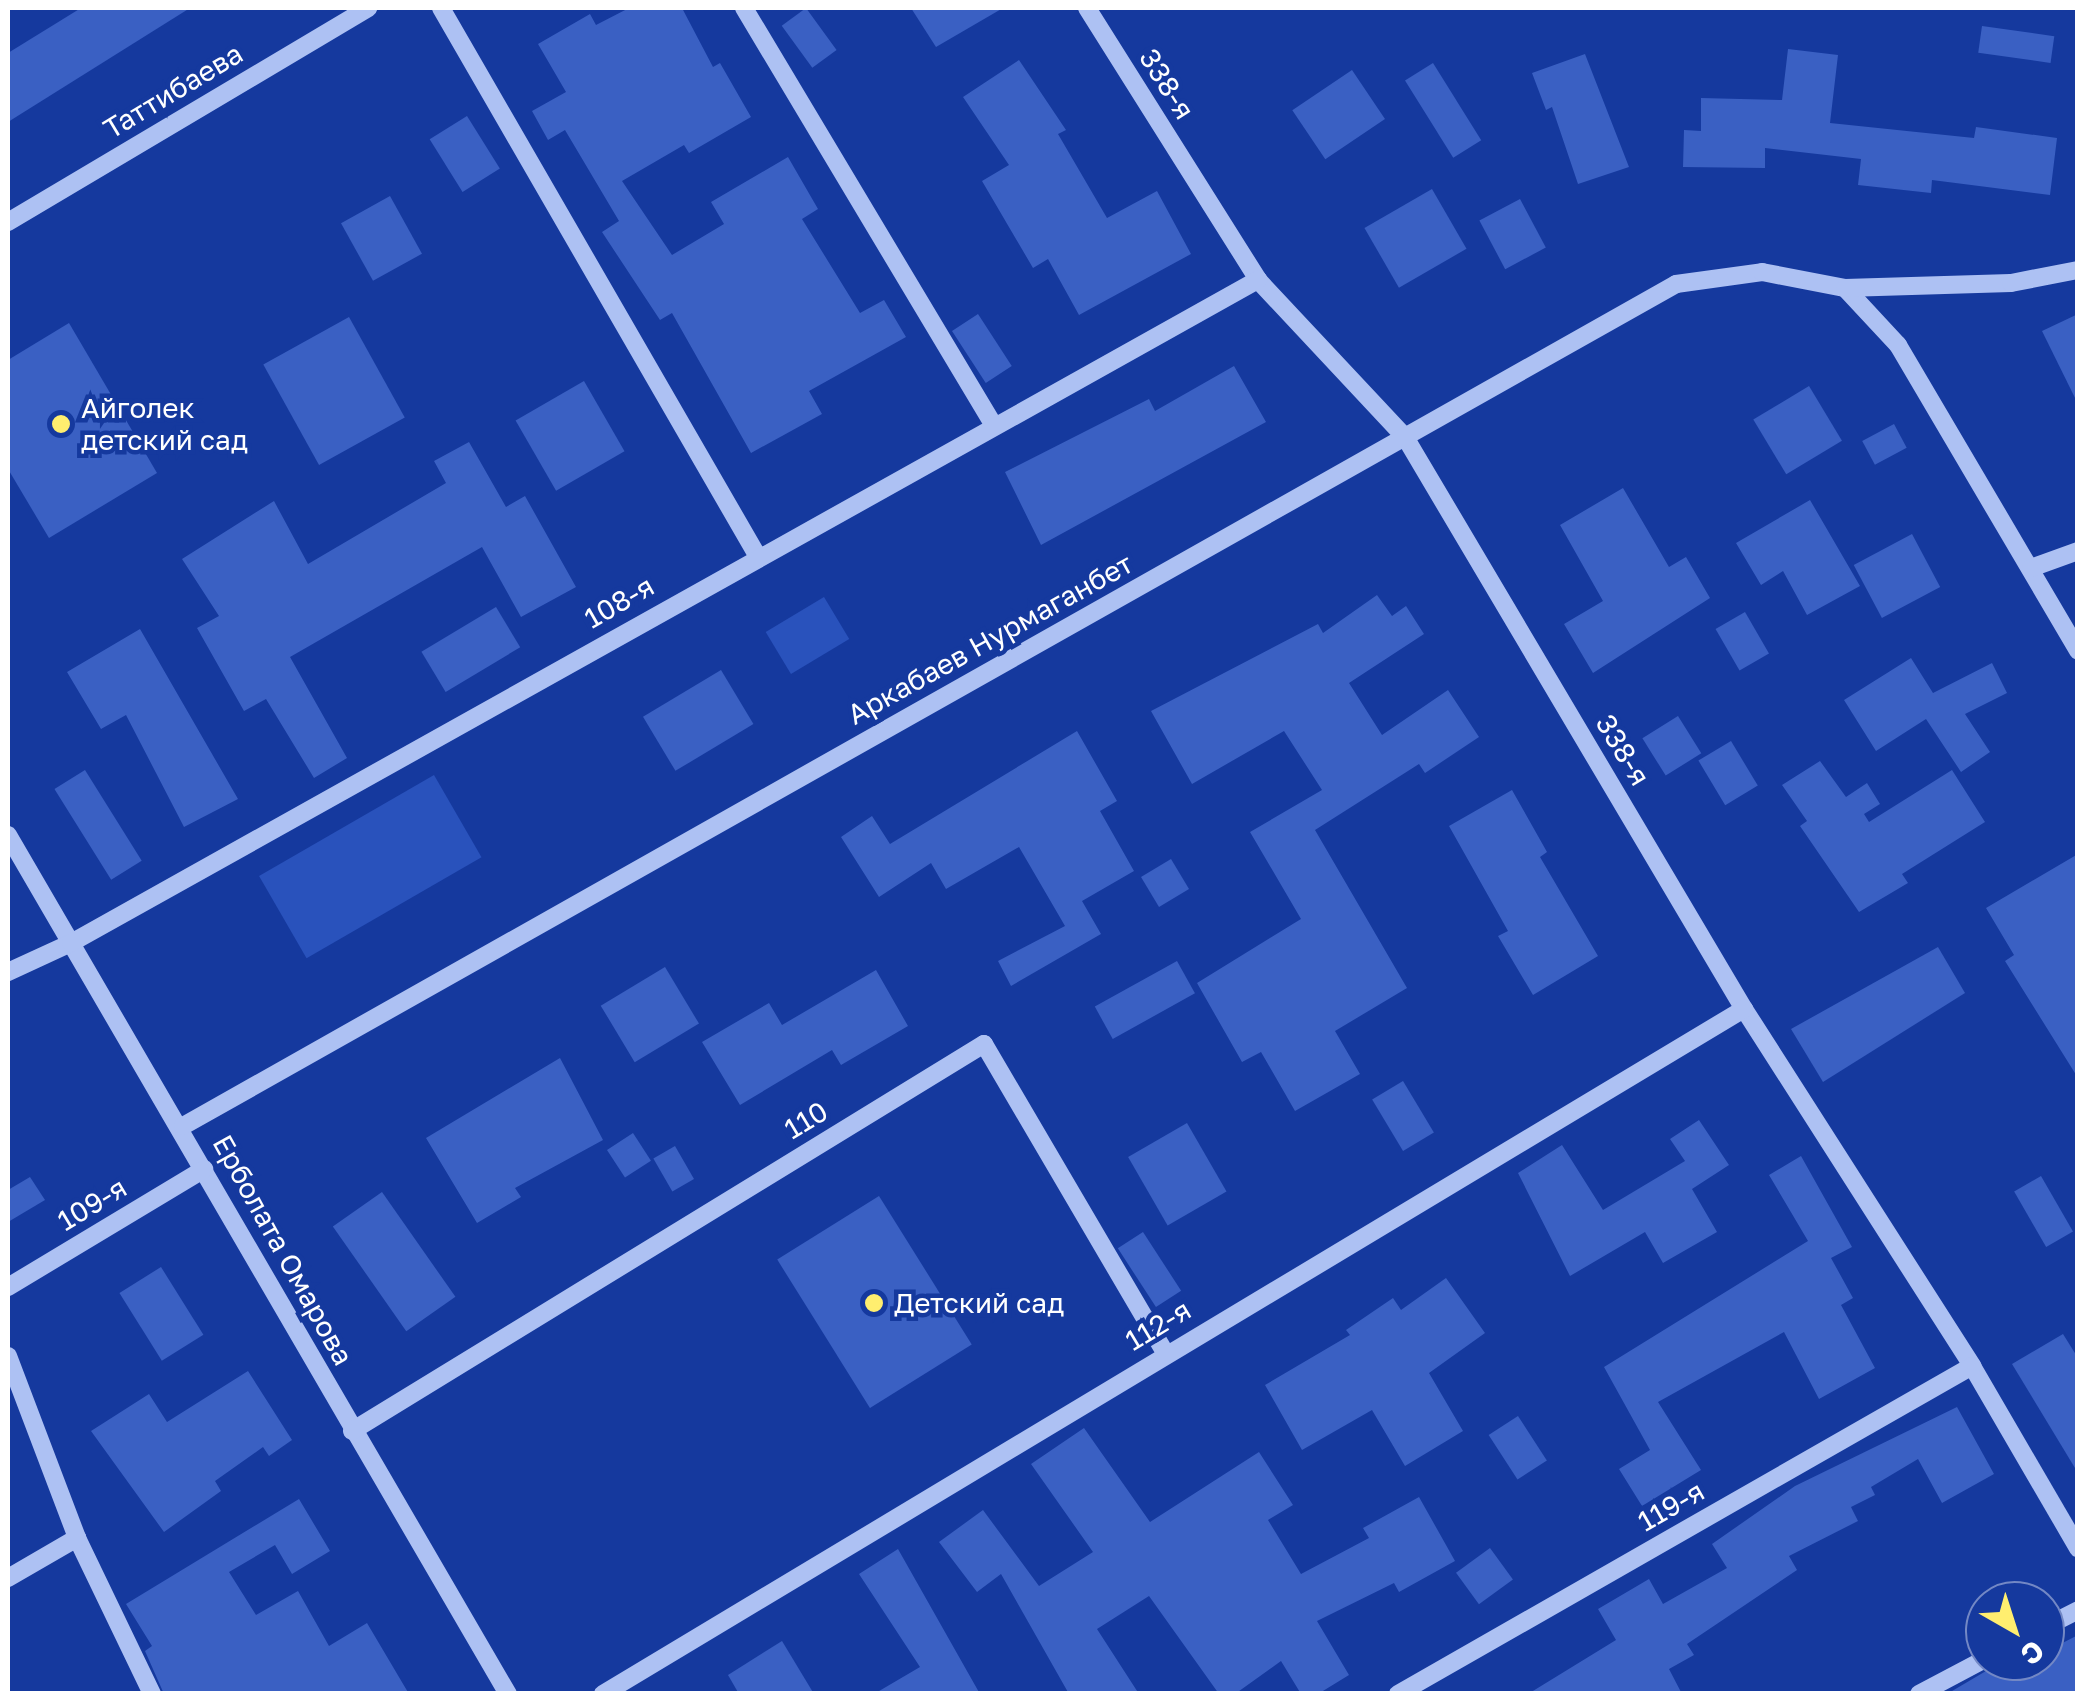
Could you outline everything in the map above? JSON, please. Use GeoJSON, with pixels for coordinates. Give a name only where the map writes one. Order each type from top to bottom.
{"type":"FeatureCollection","features":[{"type":"Feature","properties":{"kind":"street","name":"Таттибаева"},"geometry":{"type":"LineString","coordinates":[[8,222],[368,8]]}},
{"type":"Feature","properties":{"kind":"street"},"geometry":{"type":"LineString","coordinates":[[440,8],[757,555]]}},
{"type":"Feature","properties":{"kind":"street"},"geometry":{"type":"LineString","coordinates":[[744,8],[994,426]]}},
{"type":"Feature","properties":{"kind":"street","name":"338-я"},"geometry":{"type":"LineString","coordinates":[[1087,8],[1258,280],[1406,437],[1744,1009],[1972,1366],[2078,1548]]}},
{"type":"Feature","properties":{"kind":"street","name":"Аркабаев Нурмаганбет"},"geometry":{"type":"LineString","coordinates":[[182,1126],[1676,284],[1762,272],[1844,288],[2011,283],[2078,270]]}},
{"type":"Feature","properties":{"kind":"street","name":"108-я"},"geometry":{"type":"LineString","coordinates":[[8,972],[71,943],[757,555],[1258,280]]}},
{"type":"Feature","properties":{"kind":"street"},"geometry":{"type":"LineString","coordinates":[[1844,288],[1898,345],[2078,651]]}},
{"type":"Feature","properties":{"kind":"street"},"geometry":{"type":"LineString","coordinates":[[2030,568],[2078,551]]}},
{"type":"Feature","properties":{"kind":"street","name":"Ерболата Омарова"},"geometry":{"type":"LineString","coordinates":[[8,835],[182,1126],[352,1431],[508,1694]]}},
{"type":"Feature","properties":{"kind":"street","name":"112-я"},"geometry":{"type":"LineString","coordinates":[[603,1694],[1165,1352],[1744,1009]]}},
{"type":"Feature","properties":{"kind":"street","name":"110"},"geometry":{"type":"LineString","coordinates":[[352,1431],[984,1044],[1165,1352]]}},
{"type":"Feature","properties":{"kind":"street","name":"109-я"},"geometry":{"type":"LineString","coordinates":[[8,1287],[204,1169]]}},
{"type":"Feature","properties":{"kind":"street"},"geometry":{"type":"LineString","coordinates":[[8,1356],[78,1538],[152,1694]]}},
{"type":"Feature","properties":{"kind":"street","name":"119-я"},"geometry":{"type":"LineString","coordinates":[[1398,1694],[1972,1366]]}},
{"type":"Feature","properties":{"kind":"street"},"geometry":{"type":"LineString","coordinates":[[8,1578],[78,1538]]}},
{"type":"Feature","properties":{"kind":"street"},"geometry":{"type":"LineString","coordinates":[[1919,1694],[1965,1669]]}},
{"type":"Feature","properties":{"kind":"shaded area"},"geometry":{"type":"Polygon","coordinates":[[[824,597],[849,639],[791,674],[766,632],[824,597]]]}},
{"type":"Feature","properties":{"kind":"shaded area"},"geometry":{"type":"Polygon","coordinates":[[[434,775],[482,857],[307,958],[259,876],[434,775]]]}},
{"type":"Feature","properties":{"kind":"building"},"geometry":{"type":"Polygon","coordinates":[[[81,8],[190,8],[8,122],[8,53],[81,8]]]}},
{"type":"Feature","properties":{"kind":"building"},"geometry":{"type":"Polygon","coordinates":[[[629,8],[682,8],[713,67],[720,63],[751,117],[689,153],[684,145],[622,181],[672,255],[724,224],[711,202],[788,157],[818,209],[802,219],[860,313],[884,300],[906,337],[809,391],[822,414],[751,453],[672,313],[660,320],[602,232],[619,221],[565,130],[548,140],[532,111],[566,92],[538,44],[590,14],[596,25],[629,8]]]}},
{"type":"Feature","properties":{"kind":"building"},"geometry":{"type":"Polygon","coordinates":[[[806,8],[837,50],[812,68],[782,26],[806,8]]]}},
{"type":"Feature","properties":{"kind":"building"},"geometry":{"type":"Polygon","coordinates":[[[911,8],[1003,8],[936,47],[911,8]]]}},
{"type":"Feature","properties":{"kind":"building"},"geometry":{"type":"Polygon","coordinates":[[[1982,26],[2054,36],[2051,63],[1978,53],[1982,26]]]}},
{"type":"Feature","properties":{"kind":"building"},"geometry":{"type":"Polygon","coordinates":[[[1788,49],[1838,55],[1830,123],[1974,138],[1976,127],[2057,138],[2050,195],[1932,180],[1931,193],[1858,185],[1861,159],[1765,148],[1765,168],[1683,167],[1684,130],[1701,131],[1701,98],[1782,100],[1788,49]]]}},
{"type":"Feature","properties":{"kind":"building"},"geometry":{"type":"Polygon","coordinates":[[[1585,54],[1629,167],[1578,184],[1552,107],[1546,110],[1532,73],[1585,54]]]}},
{"type":"Feature","properties":{"kind":"building"},"geometry":{"type":"Polygon","coordinates":[[[1019,60],[1066,130],[1058,134],[1107,218],[1157,191],[1191,254],[1079,315],[1048,259],[1033,268],[982,181],[1009,165],[963,97],[1019,60]]]}},
{"type":"Feature","properties":{"kind":"building"},"geometry":{"type":"Polygon","coordinates":[[[1433,63],[1481,140],[1453,158],[1405,80],[1433,63]]]}},
{"type":"Feature","properties":{"kind":"building"},"geometry":{"type":"Polygon","coordinates":[[[1352,70],[1385,119],[1325,159],[1292,110],[1352,70]]]}},
{"type":"Feature","properties":{"kind":"building"},"geometry":{"type":"Polygon","coordinates":[[[467,116],[500,169],[463,192],[430,139],[467,116]]]}},
{"type":"Feature","properties":{"kind":"building"},"geometry":{"type":"Polygon","coordinates":[[[1432,189],[1466,249],[1399,288],[1364,228],[1432,189]]]}},
{"type":"Feature","properties":{"kind":"building"},"geometry":{"type":"Polygon","coordinates":[[[390,196],[422,254],[373,281],[341,223],[390,196]]]}},
{"type":"Feature","properties":{"kind":"building"},"geometry":{"type":"Polygon","coordinates":[[[1520,199],[1546,248],[1505,269],[1479,221],[1520,199]]]}},
{"type":"Feature","properties":{"kind":"building"},"geometry":{"type":"Polygon","coordinates":[[[978,314],[1012,366],[986,383],[952,331],[978,314]]]}},
{"type":"Feature","properties":{"kind":"building"},"geometry":{"type":"Polygon","coordinates":[[[2078,314],[2078,404],[2042,331],[2078,314]]]}},
{"type":"Feature","properties":{"kind":"building"},"geometry":{"type":"Polygon","coordinates":[[[349,317],[405,418],[319,465],[263,365],[349,317]]]}},
{"type":"Feature","properties":{"kind":"building","name":"Айголек детский сад"},"geometry":{"type":"Polygon","coordinates":[[[69,323],[157,473],[49,538],[8,469],[8,360],[69,323]]]}},
{"type":"Feature","properties":{"kind":"building"},"geometry":{"type":"Polygon","coordinates":[[[1234,366],[1266,422],[1041,545],[1005,472],[1149,399],[1155,411],[1234,366]]]}},
{"type":"Feature","properties":{"kind":"building"},"geometry":{"type":"Polygon","coordinates":[[[584,381],[624,451],[556,491],[516,421],[584,381]]]}},
{"type":"Feature","properties":{"kind":"building"},"geometry":{"type":"Polygon","coordinates":[[[1809,386],[1842,441],[1786,474],[1753,419],[1809,386]]]}},
{"type":"Feature","properties":{"kind":"building"},"geometry":{"type":"Polygon","coordinates":[[[1894,424],[1907,448],[1875,465],[1862,441],[1894,424]]]}},
{"type":"Feature","properties":{"kind":"building"},"geometry":{"type":"Polygon","coordinates":[[[469,442],[506,507],[525,496],[576,587],[521,617],[482,547],[290,657],[347,758],[314,778],[266,699],[244,711],[197,628],[219,616],[182,559],[274,501],[308,564],[446,483],[434,461],[469,442]]]}},
{"type":"Feature","properties":{"kind":"building"},"geometry":{"type":"Polygon","coordinates":[[[1623,488],[1669,567],[1686,557],[1710,598],[1593,673],[1564,624],[1603,601],[1560,525],[1623,488]]]}},
{"type":"Feature","properties":{"kind":"building"},"geometry":{"type":"Polygon","coordinates":[[[1810,500],[1860,586],[1807,615],[1783,571],[1761,585],[1736,543],[1810,500]]]}},
{"type":"Feature","properties":{"kind":"building"},"geometry":{"type":"Polygon","coordinates":[[[1912,534],[1940,587],[1882,618],[1854,565],[1912,534]]]}},
{"type":"Feature","properties":{"kind":"building"},"geometry":{"type":"Polygon","coordinates":[[[1377,595],[1392,616],[1406,606],[1424,634],[1349,683],[1382,735],[1448,690],[1479,737],[1425,773],[1419,764],[1315,830],[1407,988],[1335,1031],[1360,1074],[1295,1111],[1261,1052],[1242,1062],[1197,983],[1301,919],[1250,832],[1322,790],[1284,731],[1192,784],[1151,711],[1318,624],[1323,633],[1377,595]]]}},
{"type":"Feature","properties":{"kind":"building"},"geometry":{"type":"Polygon","coordinates":[[[496,607],[520,647],[446,692],[421,652],[496,607]]]}},
{"type":"Feature","properties":{"kind":"building"},"geometry":{"type":"Polygon","coordinates":[[[1745,612],[1769,654],[1740,671],[1716,629],[1745,612]]]}},
{"type":"Feature","properties":{"kind":"building"},"geometry":{"type":"Polygon","coordinates":[[[140,629],[238,799],[184,827],[126,715],[101,729],[67,672],[140,629]]]}},
{"type":"Feature","properties":{"kind":"building"},"geometry":{"type":"Polygon","coordinates":[[[1911,658],[1933,693],[1992,663],[2007,693],[1965,714],[1990,752],[1961,772],[1926,719],[1876,751],[1844,700],[1911,658]]]}},
{"type":"Feature","properties":{"kind":"building"},"geometry":{"type":"Polygon","coordinates":[[[721,670],[753,724],[675,771],[643,717],[721,670]]]}},
{"type":"Feature","properties":{"kind":"building"},"geometry":{"type":"Polygon","coordinates":[[[1678,716],[1701,753],[1666,776],[1642,738],[1678,716]]]}},
{"type":"Feature","properties":{"kind":"building"},"geometry":{"type":"Polygon","coordinates":[[[1077,731],[1117,801],[1100,811],[1134,871],[1082,901],[1101,934],[1011,986],[998,961],[1065,926],[1019,847],[946,889],[931,863],[879,897],[841,837],[872,816],[890,844],[1077,731]]]}},
{"type":"Feature","properties":{"kind":"building"},"geometry":{"type":"Polygon","coordinates":[[[1731,741],[1758,786],[1725,805],[1698,761],[1731,741]]]}},
{"type":"Feature","properties":{"kind":"building"},"geometry":{"type":"Polygon","coordinates":[[[1820,761],[1846,797],[1867,783],[1880,804],[1864,814],[1869,822],[1952,770],[1985,822],[1902,874],[1908,883],[1859,912],[1800,826],[1807,821],[1782,785],[1820,761]]]}},
{"type":"Feature","properties":{"kind":"building"},"geometry":{"type":"Polygon","coordinates":[[[85,770],[142,861],[111,880],[54,789],[85,770]]]}},
{"type":"Feature","properties":{"kind":"building"},"geometry":{"type":"Polygon","coordinates":[[[1512,790],[1547,852],[1540,857],[1598,956],[1533,995],[1498,936],[1508,931],[1449,826],[1512,790]]]}},
{"type":"Feature","properties":{"kind":"building"},"geometry":{"type":"Polygon","coordinates":[[[2078,854],[2078,1078],[2005,961],[2014,955],[1986,908],[2078,854]]]}},
{"type":"Feature","properties":{"kind":"building"},"geometry":{"type":"Polygon","coordinates":[[[1171,859],[1189,889],[1159,907],[1141,877],[1171,859]]]}},
{"type":"Feature","properties":{"kind":"building"},"geometry":{"type":"Polygon","coordinates":[[[1938,947],[1965,993],[1823,1082],[1791,1029],[1938,947]]]}},
{"type":"Feature","properties":{"kind":"building"},"geometry":{"type":"Polygon","coordinates":[[[1177,961],[1195,993],[1113,1039],[1095,1007],[1177,961]]]}},
{"type":"Feature","properties":{"kind":"building"},"geometry":{"type":"Polygon","coordinates":[[[665,967],[699,1024],[635,1062],[601,1006],[665,967]]]}},
{"type":"Feature","properties":{"kind":"building"},"geometry":{"type":"Polygon","coordinates":[[[876,970],[908,1026],[841,1065],[832,1050],[740,1105],[702,1042],[769,1003],[782,1025],[876,970]]]}},
{"type":"Feature","properties":{"kind":"building"},"geometry":{"type":"Polygon","coordinates":[[[560,1058],[603,1140],[515,1188],[521,1197],[477,1223],[426,1138],[560,1058]]]}},
{"type":"Feature","properties":{"kind":"building"},"geometry":{"type":"Polygon","coordinates":[[[1403,1081],[1434,1132],[1403,1151],[1372,1100],[1403,1081]]]}},
{"type":"Feature","properties":{"kind":"building"},"geometry":{"type":"Polygon","coordinates":[[[1699,1120],[1729,1165],[1692,1189],[1717,1232],[1663,1263],[1645,1232],[1570,1276],[1518,1173],[1562,1145],[1603,1210],[1685,1161],[1670,1139],[1699,1120]]]}},
{"type":"Feature","properties":{"kind":"building"},"geometry":{"type":"Polygon","coordinates":[[[1187,1123],[1226,1191],[1168,1225],[1128,1157],[1187,1123]]]}},
{"type":"Feature","properties":{"kind":"building"},"geometry":{"type":"Polygon","coordinates":[[[633,1133],[651,1161],[625,1178],[607,1150],[633,1133]]]}},
{"type":"Feature","properties":{"kind":"building"},"geometry":{"type":"Polygon","coordinates":[[[675,1146],[694,1179],[672,1191],[653,1158],[675,1146]]]}},
{"type":"Feature","properties":{"kind":"building"},"geometry":{"type":"Polygon","coordinates":[[[1801,1156],[1852,1247],[1831,1258],[1853,1298],[1841,1305],[1875,1368],[1819,1399],[1784,1332],[1658,1402],[1701,1470],[1642,1506],[1619,1469],[1650,1450],[1604,1367],[1808,1241],[1769,1175],[1801,1156]]]}},
{"type":"Feature","properties":{"kind":"building"},"geometry":{"type":"Polygon","coordinates":[[[2041,1176],[2073,1231],[2046,1247],[2014,1192],[2041,1176]]]}},
{"type":"Feature","properties":{"kind":"building"},"geometry":{"type":"Polygon","coordinates":[[[30,1177],[45,1200],[8,1222],[8,1190],[30,1177]]]}},
{"type":"Feature","properties":{"kind":"building"},"geometry":{"type":"Polygon","coordinates":[[[382,1192],[455,1297],[406,1331],[333,1226],[382,1192]]]}},
{"type":"Feature","properties":{"kind":"building","name":"Детский сад"},"geometry":{"type":"Polygon","coordinates":[[[879,1196],[972,1344],[870,1408],[777,1260],[879,1196]]]}},
{"type":"Feature","properties":{"kind":"building"},"geometry":{"type":"Polygon","coordinates":[[[1143,1232],[1181,1291],[1156,1307],[1118,1248],[1143,1232]]]}},
{"type":"Feature","properties":{"kind":"building"},"geometry":{"type":"Polygon","coordinates":[[[161,1267],[203,1335],[162,1361],[119,1293],[161,1267]]]}},
{"type":"Feature","properties":{"kind":"building"},"geometry":{"type":"Polygon","coordinates":[[[1446,1278],[1485,1333],[1429,1373],[1463,1431],[1405,1466],[1372,1410],[1302,1450],[1265,1385],[1350,1335],[1346,1330],[1393,1298],[1401,1310],[1446,1278]]]}},
{"type":"Feature","properties":{"kind":"building"},"geometry":{"type":"Polygon","coordinates":[[[2063,1334],[2078,1358],[2078,1473],[2012,1364],[2063,1334]]]}},
{"type":"Feature","properties":{"kind":"building"},"geometry":{"type":"Polygon","coordinates":[[[248,1371],[292,1440],[269,1456],[263,1447],[215,1481],[221,1491],[164,1532],[91,1431],[149,1394],[167,1422],[248,1371]]]}},
{"type":"Feature","properties":{"kind":"building"},"geometry":{"type":"Polygon","coordinates":[[[1957,1407],[1994,1474],[1942,1503],[1918,1459],[1871,1487],[1875,1495],[1851,1507],[1858,1521],[1789,1556],[1797,1570],[1687,1644],[1694,1655],[1669,1669],[1682,1694],[1528,1694],[1616,1640],[1598,1609],[1649,1579],[1663,1604],[1727,1568],[1712,1544],[1795,1486],[1957,1407]]]}},
{"type":"Feature","properties":{"kind":"building"},"geometry":{"type":"Polygon","coordinates":[[[1518,1416],[1547,1460],[1518,1480],[1489,1435],[1518,1416]]]}},
{"type":"Feature","properties":{"kind":"building"},"geometry":{"type":"Polygon","coordinates":[[[1084,1428],[1150,1522],[1259,1452],[1293,1505],[1268,1520],[1301,1574],[1369,1538],[1363,1528],[1419,1497],[1455,1561],[1399,1592],[1394,1583],[1317,1621],[1349,1675],[1318,1694],[1301,1694],[1281,1661],[1235,1694],[1219,1694],[1149,1596],[1097,1629],[1139,1694],[1069,1694],[1001,1574],[977,1592],[939,1542],[983,1510],[1039,1586],[1093,1552],[1031,1464],[1084,1428]]]}},
{"type":"Feature","properties":{"kind":"building"},"geometry":{"type":"Polygon","coordinates":[[[299,1499],[330,1551],[292,1574],[275,1545],[229,1572],[256,1615],[298,1591],[329,1646],[367,1623],[409,1694],[164,1694],[145,1651],[152,1646],[126,1604],[299,1499]]]}},
{"type":"Feature","properties":{"kind":"building"},"geometry":{"type":"Polygon","coordinates":[[[1490,1548],[1513,1580],[1479,1604],[1456,1573],[1490,1548]]]}},
{"type":"Feature","properties":{"kind":"building"},"geometry":{"type":"Polygon","coordinates":[[[898,1549],[980,1694],[874,1694],[920,1667],[859,1574],[898,1549]]]}},
{"type":"Feature","properties":{"kind":"building"},"geometry":{"type":"Polygon","coordinates":[[[2078,1635],[2078,1694],[1947,1694],[1969,1681],[2065,1681],[2065,1642],[2078,1635]]]}},
{"type":"Feature","properties":{"kind":"building"},"geometry":{"type":"Polygon","coordinates":[[[782,1641],[814,1694],[739,1694],[728,1675],[782,1641]]]}},
{"type":"Feature","properties":{"kind":"place","name":"Айголек детский сад"},"geometry":{"type":"Point","coordinates":[61,424]}},
{"type":"Feature","properties":{"kind":"place","name":"Детский сад"},"geometry":{"type":"Point","coordinates":[874,1303]}}]}
